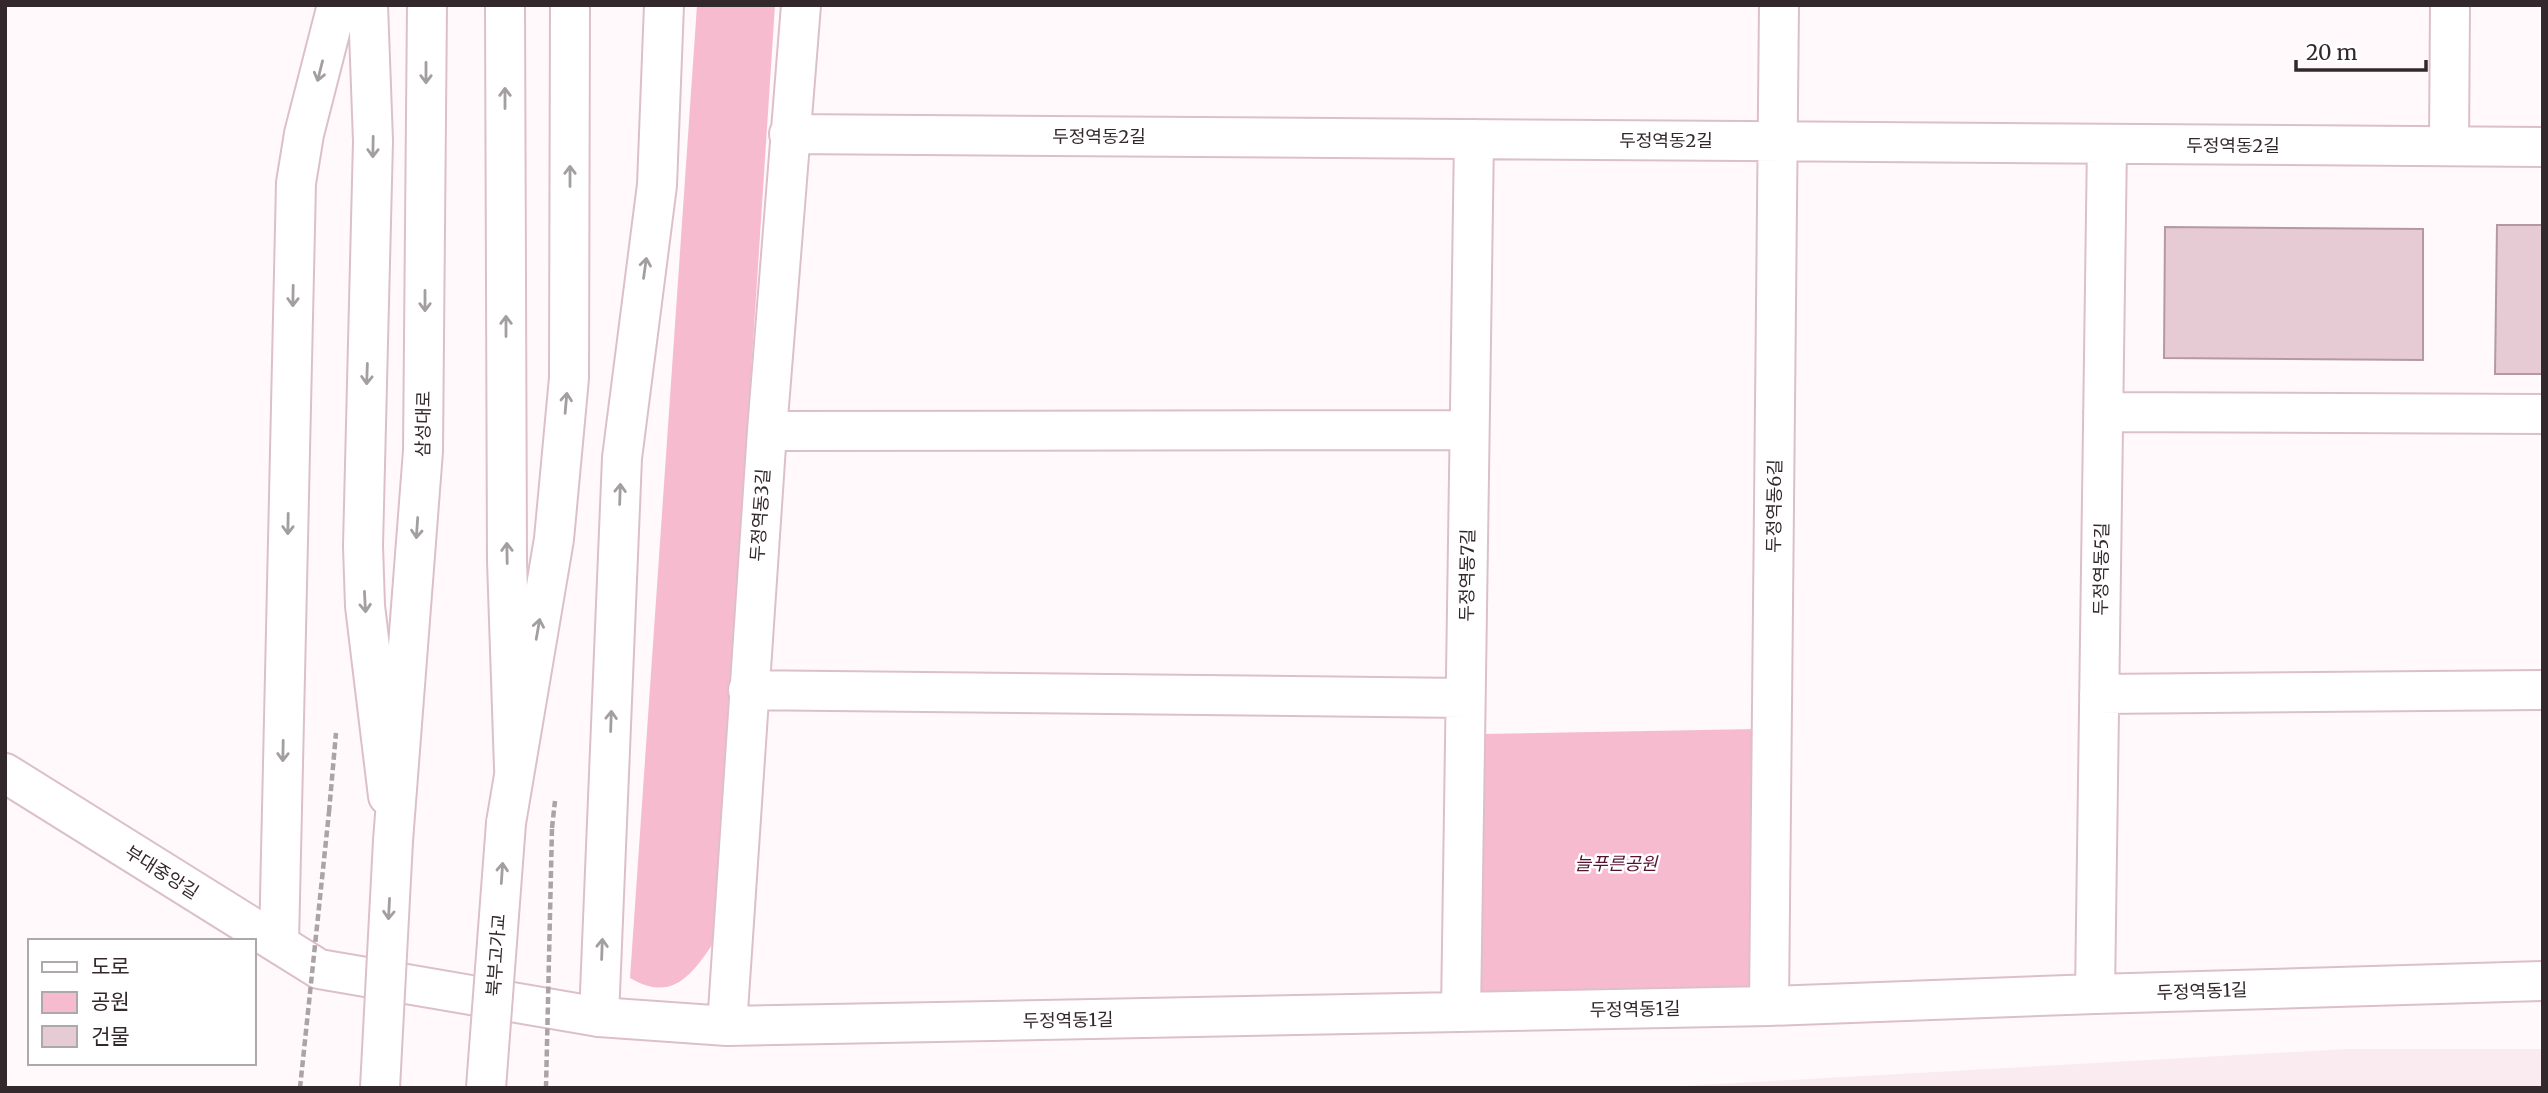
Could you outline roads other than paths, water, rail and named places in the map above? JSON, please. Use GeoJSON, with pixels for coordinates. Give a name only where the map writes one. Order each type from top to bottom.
{"type":"FeatureCollection","features":[{"type":"Feature","properties":{"kind":"main road"},"geometry":{"type":"LineString","coordinates":[[279,943],[296,183],[304,134],[337,5]]}},
{"type":"Feature","properties":{"kind":"main road"},"geometry":{"type":"LineString","coordinates":[[368,5],[373,141],[364,479],[364,582],[393,841],[380,1088]]}},
{"type":"Feature","properties":{"kind":"main road","name":"삼성대로"},"geometry":{"type":"LineString","coordinates":[[393,841],[424,451],[427,5]]}},
{"type":"Feature","properties":{"kind":"main road"},"geometry":{"type":"LineString","coordinates":[[505,5],[507,561],[514,768]]}},
{"type":"Feature","properties":{"kind":"main road"},"geometry":{"type":"LineString","coordinates":[[514,768],[554,539],[569,378],[570,5]]}},
{"type":"Feature","properties":{"kind":"main road"},"geometry":{"type":"LineString","coordinates":[[599,1017],[622,458],[657,185],[664,5]]}},
{"type":"Feature","properties":{"kind":"main road","name":"두정역동3길"},"geometry":{"type":"LineString","coordinates":[[727,1026],[766,431],[801,5]]}},
{"type":"Feature","properties":{"kind":"main road","name":"두정역동6길"},"geometry":{"type":"LineString","coordinates":[[1769,1006],[1779,5]]}},
{"type":"Feature","properties":{"kind":"main road"},"geometry":{"type":"LineString","coordinates":[[2449,146],[2450,5]]}},
{"type":"Feature","properties":{"kind":"main road","name":"두정역동2길"},"geometry":{"type":"LineString","coordinates":[[789,134],[2543,147]]}},
{"type":"Feature","properties":{"kind":"main road","name":"두정역동7길"},"geometry":{"type":"LineString","coordinates":[[1461,1012],[1474,139]]}},
{"type":"Feature","properties":{"kind":"main road","name":"두정역동5길"},"geometry":{"type":"LineString","coordinates":[[2095,994],[2107,144]]}},
{"type":"Feature","properties":{"kind":"main road"},"geometry":{"type":"LineString","coordinates":[[2103,412],[2543,414]]}},
{"type":"Feature","properties":{"kind":"main road"},"geometry":{"type":"LineString","coordinates":[[766,431],[1469,430]]}},
{"type":"Feature","properties":{"kind":"main road"},"geometry":{"type":"LineString","coordinates":[[748,690],[1465,698]]}},
{"type":"Feature","properties":{"kind":"main road"},"geometry":{"type":"LineString","coordinates":[[2099,694],[2543,690]]}},
{"type":"Feature","properties":{"kind":"main road","name":"북부고가교"},"geometry":{"type":"LineString","coordinates":[[486,1088],[506,823],[514,768]]}},
{"type":"Feature","properties":{"kind":"main road","name":"부대중앙길"},"geometry":{"type":"LineString","coordinates":[[5,773],[319,969]]}},
{"type":"Feature","properties":{"kind":"main road","name":"두정역동1길"},"geometry":{"type":"LineString","coordinates":[[319,969],[599,1017],[727,1026],[1769,1006],[2543,981]]}},
{"type":"Feature","properties":{"kind":"park label","name":"늘푸른공원"},"geometry":{"type":"Point","coordinates":[1616,863]}}]}
